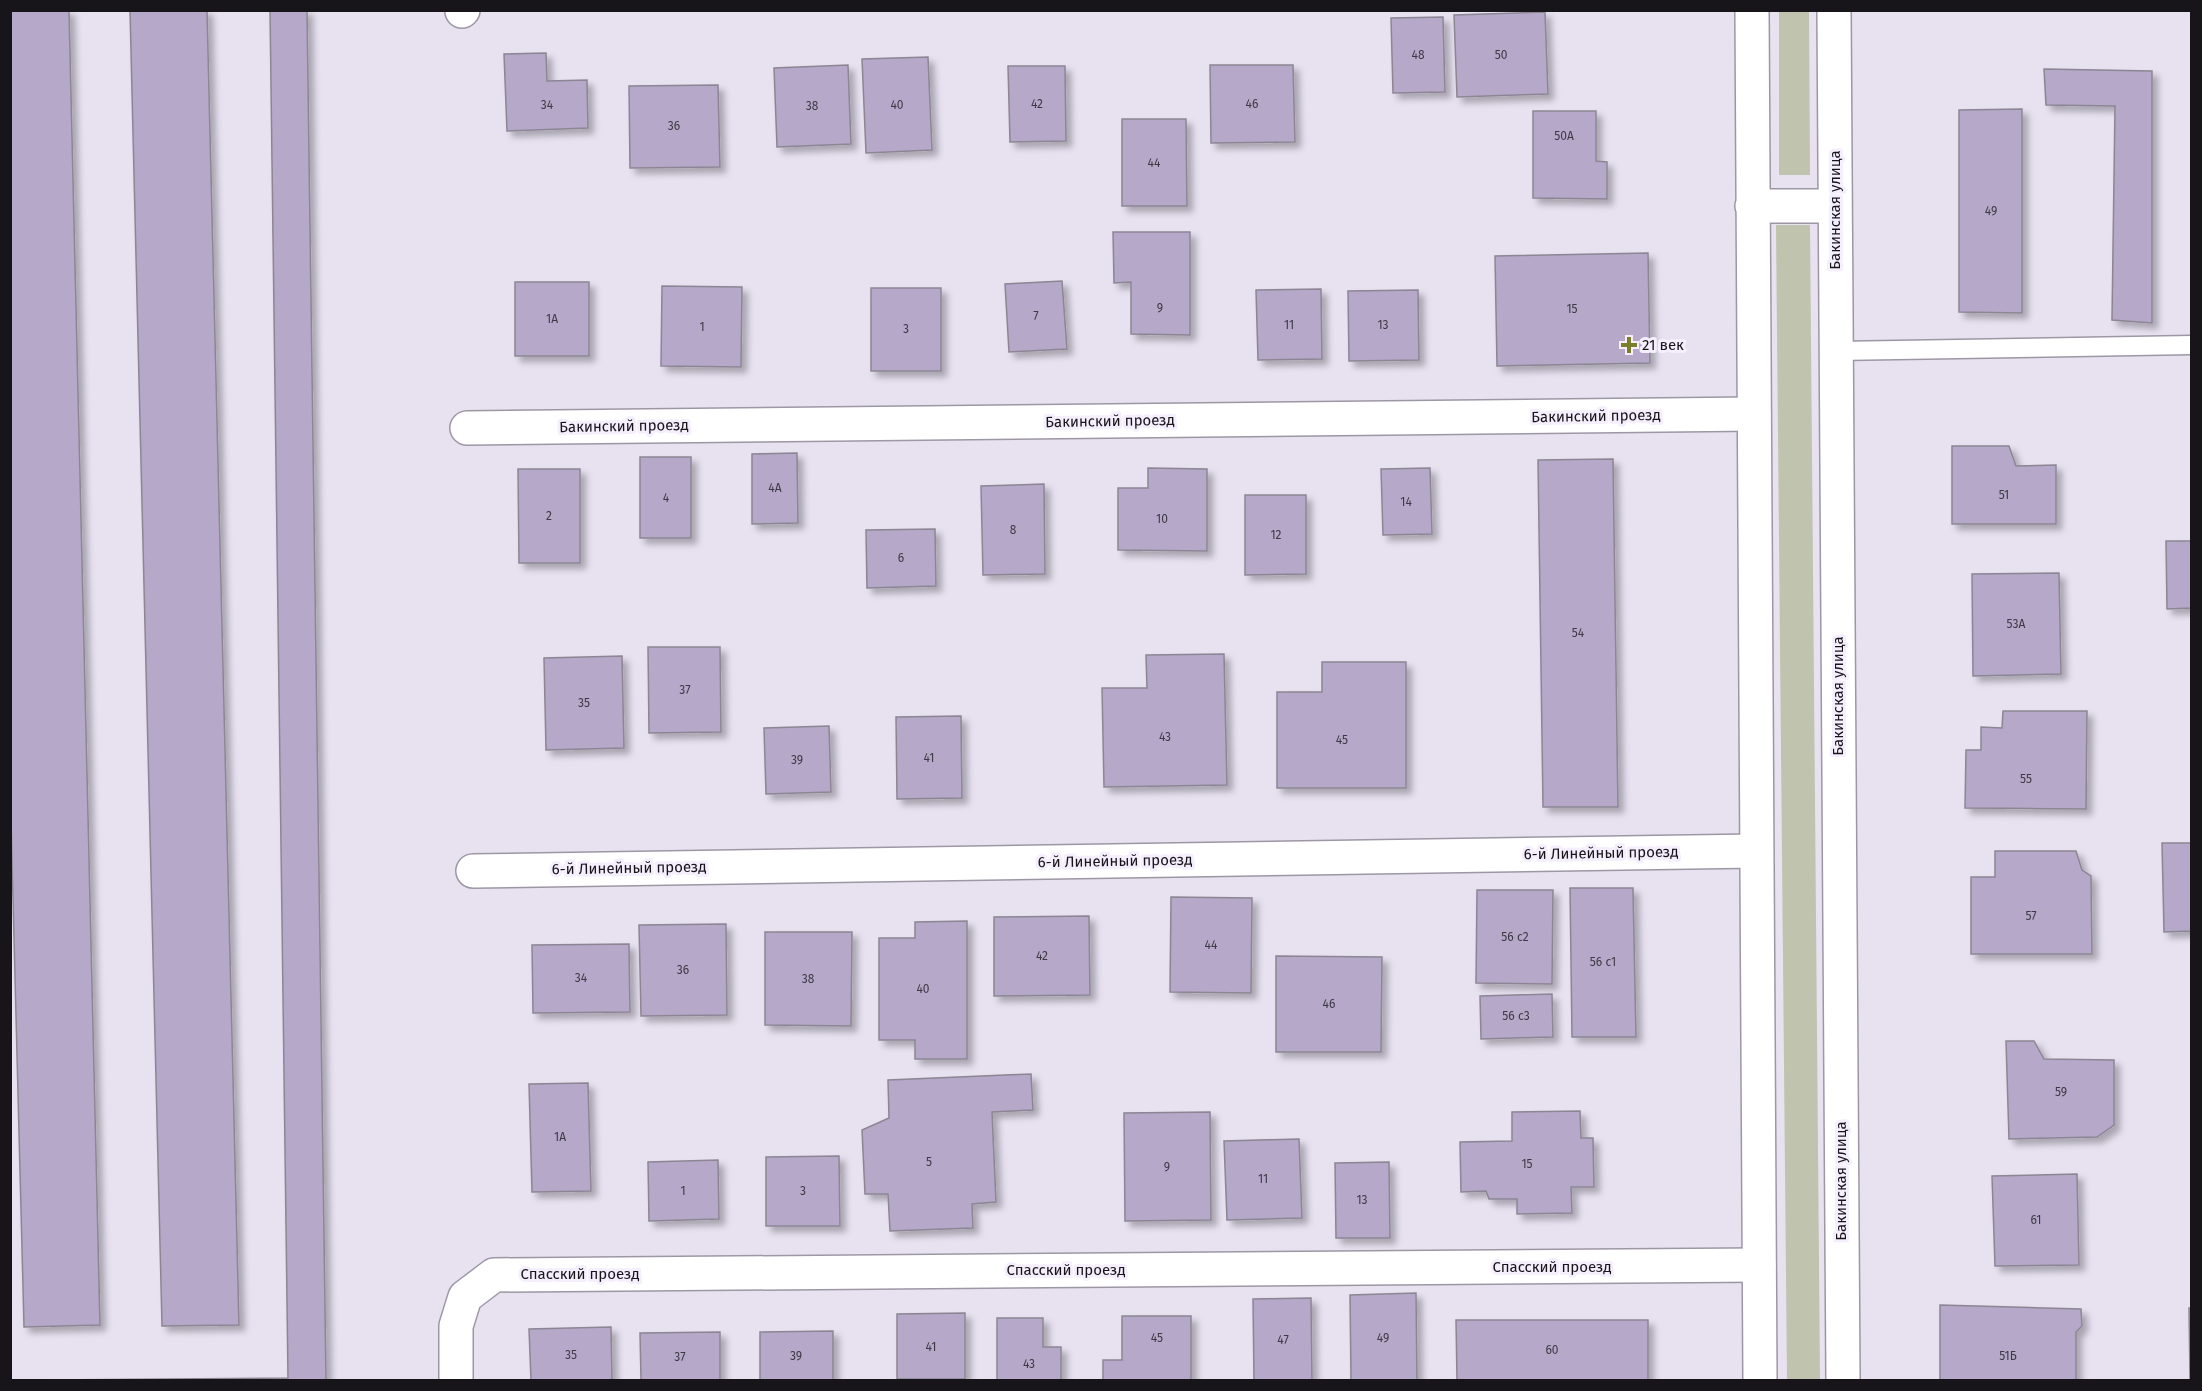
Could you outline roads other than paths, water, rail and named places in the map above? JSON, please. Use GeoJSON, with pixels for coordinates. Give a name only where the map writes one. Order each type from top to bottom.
{"type":"FeatureCollection","features":[{"type":"Feature","properties":{"kind":"street"},"geometry":{"type":"LineString","coordinates":[[1752,10],[1760,1380]]}},
{"type":"Feature","properties":{"kind":"street","name":"Бакинская улица"},"geometry":{"type":"LineString","coordinates":[[1834,10],[1843,1380]]}},
{"type":"Feature","properties":{"kind":"street"},"geometry":{"type":"LineString","coordinates":[[1752,206],[1834,206]]}},
{"type":"Feature","properties":{"kind":"street","name":"Бакинский проезд"},"geometry":{"type":"LineString","coordinates":[[467,428],[1754,414]]}},
{"type":"Feature","properties":{"kind":"street","name":"6-й Линейный проезд"},"geometry":{"type":"LineString","coordinates":[[473,871],[1756,850]]}},
{"type":"Feature","properties":{"kind":"street","name":"Спасский проезд"},"geometry":{"type":"LineString","coordinates":[[456,1380],[456,1326],[465,1297],[494,1275],[1760,1265]]}},
{"type":"Feature","properties":{"kind":"lane"},"geometry":{"type":"LineString","coordinates":[[1836,351],[2192,345]]}},
{"type":"Feature","properties":{"kind":"place","name":"21 век"},"geometry":{"type":"Point","coordinates":[1629,345]}}]}
